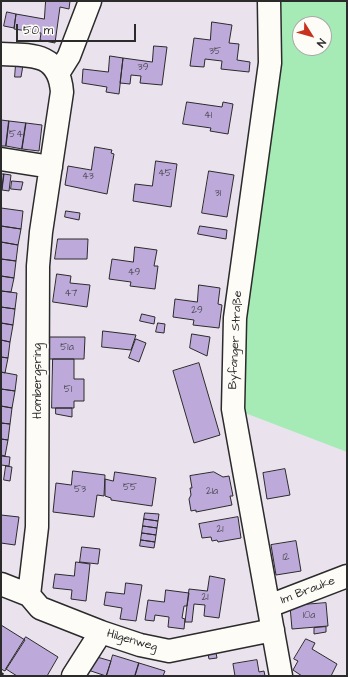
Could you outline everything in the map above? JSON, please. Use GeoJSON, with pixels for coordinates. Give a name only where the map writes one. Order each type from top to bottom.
{"type":"FeatureCollection","features":[{"type":"Feature","properties":{"kind":"street"},"geometry":{"type":"LineString","coordinates":[[1,54],[21,54],[41,58],[51,64],[59,72],[69,56],[90,1]]}},
{"type":"Feature","properties":{"kind":"street","name":"Byfanger Straße"},"geometry":{"type":"LineString","coordinates":[[269,1],[270,63],[235,318],[233,409],[281,676]]}},
{"type":"Feature","properties":{"kind":"street","name":"Hombergsring"},"geometry":{"type":"LineString","coordinates":[[29,595],[37,527],[38,266],[62,92],[59,72]]}},
{"type":"Feature","properties":{"kind":"street"},"geometry":{"type":"LineString","coordinates":[[1,160],[51,167]]}},
{"type":"Feature","properties":{"kind":"street","name":"Im Brauke"},"geometry":{"type":"LineString","coordinates":[[269,606],[347,576]]}},
{"type":"Feature","properties":{"kind":"street","name":"Hilgenweg"},"geometry":{"type":"LineString","coordinates":[[1,584],[29,595],[40,608],[101,632],[140,645],[169,650],[273,630]]}},
{"type":"Feature","properties":{"kind":"street"},"geometry":{"type":"LineString","coordinates":[[73,676],[101,632]]}},
{"type":"Feature","properties":{"kind":"path"},"geometry":{"type":"LineString","coordinates":[[1,673],[5,676]]}},
{"type":"Feature","properties":{"kind":"green space"},"geometry":{"type":"Polygon","coordinates":[[[276,1],[347,1],[347,452],[245,413],[246,316],[276,1]]]}},
{"type":"Feature","properties":{"kind":"building"},"geometry":{"type":"Polygon","coordinates":[[[46,1],[70,1],[69,9],[60,7],[55,43],[40,40],[41,33],[14,29],[16,14],[44,19],[46,1]]]}},
{"type":"Feature","properties":{"kind":"building"},"geometry":{"type":"Polygon","coordinates":[[[7,12],[16,14],[14,28],[4,26],[7,12]]]}},
{"type":"Feature","properties":{"kind":"building"},"geometry":{"type":"Polygon","coordinates":[[[212,22],[232,25],[229,43],[239,44],[237,60],[250,62],[249,72],[221,69],[222,61],[205,59],[204,67],[190,66],[194,38],[210,40],[212,22]]]}},
{"type":"Feature","properties":{"kind":"building"},"geometry":{"type":"Polygon","coordinates":[[[154,46],[167,47],[162,85],[140,83],[141,76],[131,75],[130,84],[120,83],[123,58],[152,62],[154,46]]]}},
{"type":"Feature","properties":{"kind":"building"},"geometry":{"type":"Polygon","coordinates":[[[110,56],[123,58],[119,94],[106,92],[107,87],[82,83],[83,69],[108,72],[110,56]]]}},
{"type":"Feature","properties":{"kind":"building"},"geometry":{"type":"Polygon","coordinates":[[[16,64],[23,65],[21,77],[15,77],[16,64]]]}},
{"type":"Feature","properties":{"kind":"building"},"geometry":{"type":"Polygon","coordinates":[[[187,102],[222,107],[223,102],[233,104],[228,134],[210,131],[211,128],[183,124],[187,102]]]}},
{"type":"Feature","properties":{"kind":"building"},"geometry":{"type":"Polygon","coordinates":[[[1,120],[9,121],[6,146],[1,146],[1,120]]]}},
{"type":"Feature","properties":{"kind":"building"},"geometry":{"type":"Polygon","coordinates":[[[9,121],[26,123],[22,149],[6,146],[9,121]]]}},
{"type":"Feature","properties":{"kind":"building"},"geometry":{"type":"Polygon","coordinates":[[[26,123],[42,125],[39,151],[22,149],[26,123]]]}},
{"type":"Feature","properties":{"kind":"building"},"geometry":{"type":"Polygon","coordinates":[[[95,147],[112,150],[111,153],[114,154],[107,194],[65,185],[68,166],[91,170],[95,147]]]}},
{"type":"Feature","properties":{"kind":"building"},"geometry":{"type":"Polygon","coordinates":[[[156,161],[177,164],[171,207],[133,201],[135,184],[152,186],[156,161]]]}},
{"type":"Feature","properties":{"kind":"building"},"geometry":{"type":"Polygon","coordinates":[[[209,171],[234,175],[227,217],[202,213],[209,171]]]}},
{"type":"Feature","properties":{"kind":"building"},"geometry":{"type":"Polygon","coordinates":[[[1,174],[4,174],[2,190],[1,190],[1,174]]]}},
{"type":"Feature","properties":{"kind":"building"},"geometry":{"type":"Polygon","coordinates":[[[4,174],[11,175],[9,191],[2,190],[4,174]]]}},
{"type":"Feature","properties":{"kind":"building"},"geometry":{"type":"Polygon","coordinates":[[[12,181],[23,182],[21,190],[11,189],[12,181]]]}},
{"type":"Feature","properties":{"kind":"building"},"geometry":{"type":"Polygon","coordinates":[[[1,208],[23,211],[21,229],[1,226],[1,208]]]}},
{"type":"Feature","properties":{"kind":"building"},"geometry":{"type":"Polygon","coordinates":[[[66,211],[80,213],[79,220],[65,217],[66,211]]]}},
{"type":"Feature","properties":{"kind":"building"},"geometry":{"type":"Polygon","coordinates":[[[1,226],[21,229],[18,245],[1,242],[1,226]]]}},
{"type":"Feature","properties":{"kind":"building"},"geometry":{"type":"Polygon","coordinates":[[[200,226],[227,230],[226,239],[198,234],[200,226]]]}},
{"type":"Feature","properties":{"kind":"building"},"geometry":{"type":"Polygon","coordinates":[[[58,239],[88,239],[87,259],[55,259],[58,239]]]}},
{"type":"Feature","properties":{"kind":"building"},"geometry":{"type":"Polygon","coordinates":[[[1,242],[18,245],[16,261],[1,259],[1,242]]]}},
{"type":"Feature","properties":{"kind":"building"},"geometry":{"type":"Polygon","coordinates":[[[135,247],[157,250],[154,266],[158,266],[155,289],[130,286],[131,282],[109,279],[112,259],[133,262],[135,247]]]}},
{"type":"Feature","properties":{"kind":"building"},"geometry":{"type":"Polygon","coordinates":[[[1,259],[16,261],[14,278],[1,276],[1,259]]]}},
{"type":"Feature","properties":{"kind":"building"},"geometry":{"type":"Polygon","coordinates":[[[57,274],[71,276],[70,283],[90,285],[87,307],[53,302],[57,274]]]}},
{"type":"Feature","properties":{"kind":"building"},"geometry":{"type":"Polygon","coordinates":[[[1,276],[14,278],[11,292],[1,291],[1,276]]]}},
{"type":"Feature","properties":{"kind":"building"},"geometry":{"type":"Polygon","coordinates":[[[199,285],[220,288],[218,304],[222,305],[219,328],[193,325],[194,320],[173,317],[175,299],[197,302],[199,285]]]}},
{"type":"Feature","properties":{"kind":"building"},"geometry":{"type":"Polygon","coordinates":[[[1,291],[17,293],[15,309],[1,307],[1,291]]]}},
{"type":"Feature","properties":{"kind":"building"},"geometry":{"type":"Polygon","coordinates":[[[1,307],[15,309],[13,325],[1,323],[1,307]]]}},
{"type":"Feature","properties":{"kind":"building"},"geometry":{"type":"Polygon","coordinates":[[[142,314],[155,317],[154,324],[140,321],[142,314]]]}},
{"type":"Feature","properties":{"kind":"building"},"geometry":{"type":"Polygon","coordinates":[[[1,323],[13,325],[10,342],[1,340],[1,323]]]}},
{"type":"Feature","properties":{"kind":"building"},"geometry":{"type":"Polygon","coordinates":[[[158,323],[165,324],[164,333],[156,332],[158,323]]]}},
{"type":"Feature","properties":{"kind":"building"},"geometry":{"type":"Polygon","coordinates":[[[103,331],[136,335],[131,350],[102,347],[103,331]]]}},
{"type":"Feature","properties":{"kind":"building"},"geometry":{"type":"Polygon","coordinates":[[[192,334],[210,337],[207,356],[190,348],[192,334]]]}},
{"type":"Feature","properties":{"kind":"building"},"geometry":{"type":"Polygon","coordinates":[[[50,337],[85,337],[84,359],[50,359],[50,337]]]}},
{"type":"Feature","properties":{"kind":"building"},"geometry":{"type":"Polygon","coordinates":[[[136,339],[146,343],[139,362],[129,358],[136,339]]]}},
{"type":"Feature","properties":{"kind":"building"},"geometry":{"type":"Polygon","coordinates":[[[1,340],[10,342],[8,358],[1,357],[1,340]]]}},
{"type":"Feature","properties":{"kind":"building"},"geometry":{"type":"Polygon","coordinates":[[[1,357],[8,358],[5,373],[1,372],[1,357]]]}},
{"type":"Feature","properties":{"kind":"building"},"geometry":{"type":"Polygon","coordinates":[[[53,359],[74,359],[74,379],[84,379],[84,401],[74,401],[74,408],[52,408],[53,359]]]}},
{"type":"Feature","properties":{"kind":"building"},"geometry":{"type":"Polygon","coordinates":[[[199,363],[220,435],[194,443],[173,371],[199,363]]]}},
{"type":"Feature","properties":{"kind":"building"},"geometry":{"type":"Polygon","coordinates":[[[1,372],[17,375],[15,391],[1,389],[1,372]]]}},
{"type":"Feature","properties":{"kind":"building"},"geometry":{"type":"Polygon","coordinates":[[[1,389],[15,391],[12,408],[1,406],[1,389]]]}},
{"type":"Feature","properties":{"kind":"building"},"geometry":{"type":"Polygon","coordinates":[[[1,406],[12,408],[10,424],[1,423],[1,406]]]}},
{"type":"Feature","properties":{"kind":"building"},"geometry":{"type":"Polygon","coordinates":[[[56,408],[72,408],[72,417],[56,414],[56,408]]]}},
{"type":"Feature","properties":{"kind":"building"},"geometry":{"type":"Polygon","coordinates":[[[1,423],[10,424],[8,440],[1,439],[1,423]]]}},
{"type":"Feature","properties":{"kind":"building"},"geometry":{"type":"Polygon","coordinates":[[[1,439],[8,440],[5,456],[1,455],[1,439]]]}},
{"type":"Feature","properties":{"kind":"building"},"geometry":{"type":"Polygon","coordinates":[[[1,456],[10,457],[9,466],[1,465],[1,456]]]}},
{"type":"Feature","properties":{"kind":"building"},"geometry":{"type":"Polygon","coordinates":[[[6,466],[12,467],[10,481],[4,480],[6,466]]]}},
{"type":"Feature","properties":{"kind":"building"},"geometry":{"type":"Polygon","coordinates":[[[285,469],[290,495],[267,499],[263,473],[285,469]]]}},
{"type":"Feature","properties":{"kind":"building"},"geometry":{"type":"Polygon","coordinates":[[[73,471],[105,475],[104,496],[97,495],[94,517],[53,512],[56,483],[71,485],[73,471]]]}},
{"type":"Feature","properties":{"kind":"building"},"geometry":{"type":"Polygon","coordinates":[[[115,472],[156,478],[152,506],[111,500],[111,498],[105,496],[105,479],[113,481],[115,472]]]}},
{"type":"Feature","properties":{"kind":"building"},"geometry":{"type":"Polygon","coordinates":[[[214,472],[223,477],[229,476],[233,496],[230,496],[232,505],[196,512],[196,510],[191,511],[189,499],[191,495],[190,488],[192,488],[190,476],[214,472]]]}},
{"type":"Feature","properties":{"kind":"building"},"geometry":{"type":"Polygon","coordinates":[[[145,513],[159,514],[158,521],[144,519],[145,513]]]}},
{"type":"Feature","properties":{"kind":"building"},"geometry":{"type":"Polygon","coordinates":[[[1,515],[19,517],[15,545],[1,543],[1,515]]]}},
{"type":"Feature","properties":{"kind":"building"},"geometry":{"type":"Polygon","coordinates":[[[238,517],[241,538],[218,542],[217,540],[212,541],[211,537],[202,538],[199,524],[238,517]]]}},
{"type":"Feature","properties":{"kind":"building"},"geometry":{"type":"Polygon","coordinates":[[[144,519],[158,521],[157,528],[143,526],[144,519]]]}},
{"type":"Feature","properties":{"kind":"building"},"geometry":{"type":"Polygon","coordinates":[[[143,526],[157,528],[156,535],[142,533],[143,526]]]}},
{"type":"Feature","properties":{"kind":"building"},"geometry":{"type":"Polygon","coordinates":[[[142,533],[156,535],[155,542],[141,540],[142,533]]]}},
{"type":"Feature","properties":{"kind":"building"},"geometry":{"type":"Polygon","coordinates":[[[141,540],[155,542],[154,548],[140,546],[141,540]]]}},
{"type":"Feature","properties":{"kind":"building"},"geometry":{"type":"Polygon","coordinates":[[[296,541],[301,571],[276,575],[271,545],[296,541]]]}},
{"type":"Feature","properties":{"kind":"building"},"geometry":{"type":"Polygon","coordinates":[[[82,547],[100,549],[98,564],[80,562],[82,547]]]}},
{"type":"Feature","properties":{"kind":"building"},"geometry":{"type":"Polygon","coordinates":[[[76,562],[90,564],[86,601],[71,599],[72,590],[53,588],[55,574],[74,576],[76,562]]]}},
{"type":"Feature","properties":{"kind":"building"},"geometry":{"type":"Polygon","coordinates":[[[210,576],[225,579],[219,618],[204,616],[205,605],[194,604],[192,622],[185,622],[189,589],[207,591],[210,576]]]}},
{"type":"Feature","properties":{"kind":"building"},"geometry":{"type":"Polygon","coordinates":[[[126,583],[142,585],[136,621],[120,619],[122,608],[104,605],[106,592],[124,594],[126,583]]]}},
{"type":"Feature","properties":{"kind":"building"},"geometry":{"type":"Polygon","coordinates":[[[166,590],[189,593],[187,606],[184,606],[182,618],[185,619],[184,629],[168,627],[169,617],[155,615],[154,621],[145,620],[148,600],[164,602],[166,590]]]}},
{"type":"Feature","properties":{"kind":"building"},"geometry":{"type":"Polygon","coordinates":[[[326,603],[328,626],[292,629],[290,606],[326,603]]]}},
{"type":"Feature","properties":{"kind":"building"},"geometry":{"type":"Polygon","coordinates":[[[1,625],[25,640],[5,671],[1,669],[1,625]]]}},
{"type":"Feature","properties":{"kind":"building"},"geometry":{"type":"Polygon","coordinates":[[[326,627],[326,632],[314,634],[314,628],[326,627]]]}},
{"type":"Feature","properties":{"kind":"building"},"geometry":{"type":"Polygon","coordinates":[[[26,637],[58,657],[47,676],[17,676],[6,669],[26,637]]]}},
{"type":"Feature","properties":{"kind":"building"},"geometry":{"type":"Polygon","coordinates":[[[306,639],[315,643],[312,649],[337,664],[331,676],[302,676],[293,670],[298,661],[294,659],[306,639]]]}},
{"type":"Feature","properties":{"kind":"building"},"geometry":{"type":"Polygon","coordinates":[[[216,653],[217,658],[209,659],[208,654],[216,653]]]}},
{"type":"Feature","properties":{"kind":"building"},"geometry":{"type":"Polygon","coordinates":[[[113,655],[139,663],[135,676],[107,676],[113,655]]]}},
{"type":"Feature","properties":{"kind":"building"},"geometry":{"type":"Polygon","coordinates":[[[97,657],[111,661],[106,676],[88,670],[97,657]]]}},
{"type":"Feature","properties":{"kind":"building"},"geometry":{"type":"Polygon","coordinates":[[[257,660],[259,672],[264,671],[265,676],[235,676],[233,664],[257,660]]]}},
{"type":"Feature","properties":{"kind":"building"},"geometry":{"type":"Polygon","coordinates":[[[139,663],[165,671],[163,676],[135,676],[139,663]]]}}]}
